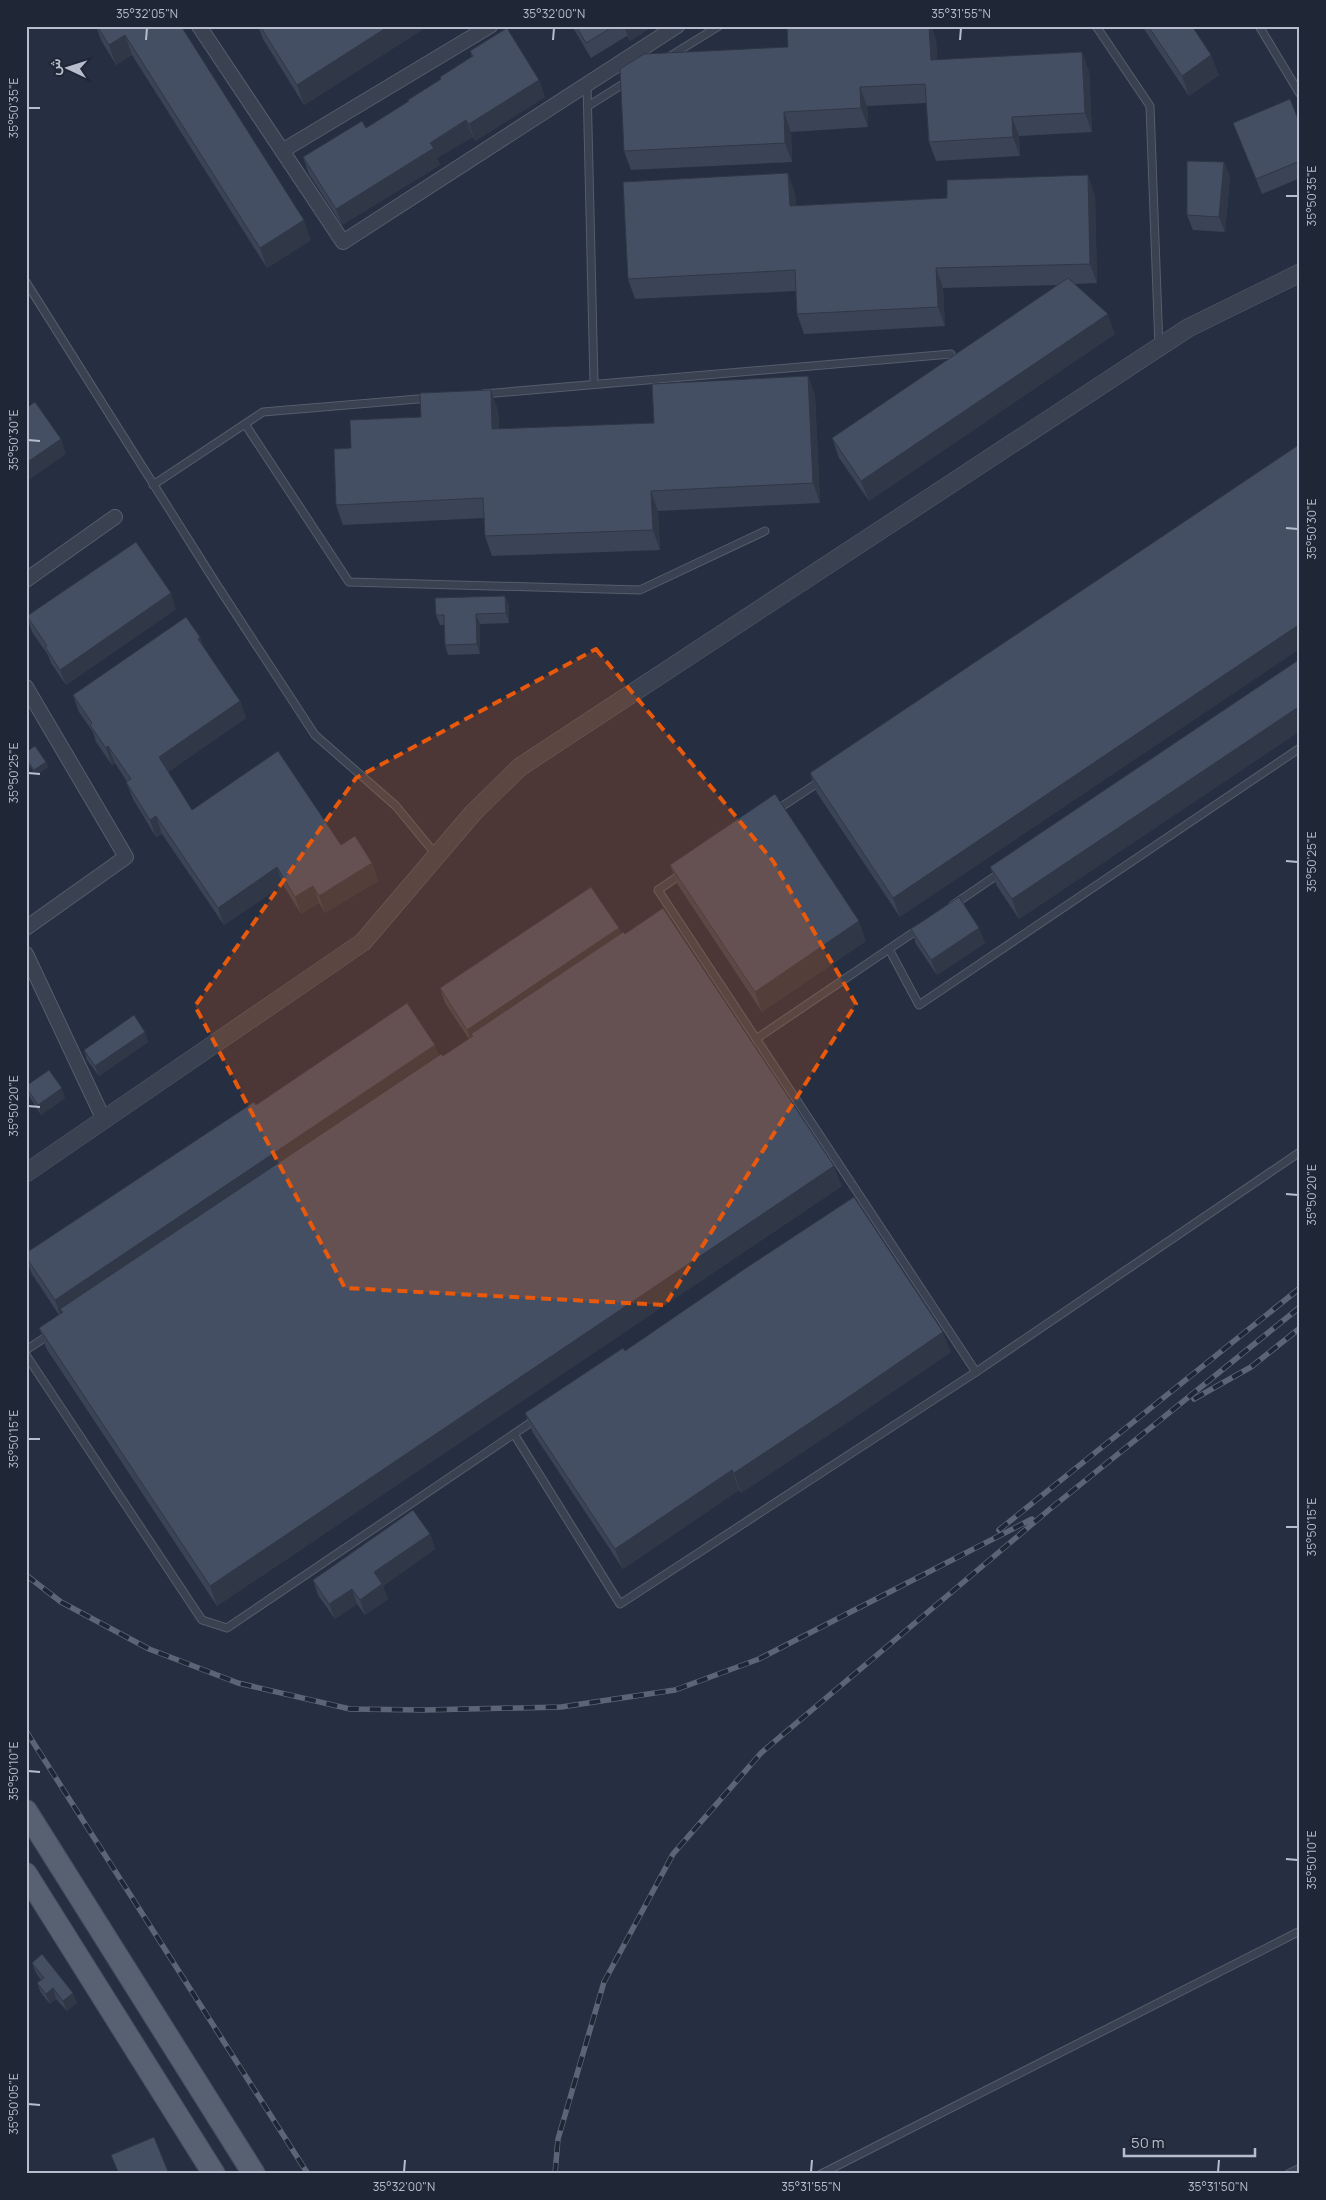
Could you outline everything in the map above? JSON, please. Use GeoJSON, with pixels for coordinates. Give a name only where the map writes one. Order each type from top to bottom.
{"type":"FeatureCollection","features":[{"type":"Feature","properties":{"kind":"main road"},"geometry":{"type":"LineString","coordinates":[[26,1811],[254,2174]]}},
{"type":"Feature","properties":{"kind":"main road"},"geometry":{"type":"LineString","coordinates":[[26,1874],[214,2174]]}},
{"type":"Feature","properties":{"kind":"street"},"geometry":{"type":"LineString","coordinates":[[199,26],[343,242],[677,26]]}},
{"type":"Feature","properties":{"kind":"street"},"geometry":{"type":"LineString","coordinates":[[282,151],[473,31],[490,26]]}},
{"type":"Feature","properties":{"kind":"street"},"geometry":{"type":"LineString","coordinates":[[26,1173],[363,942],[473,813],[520,768],[1188,328],[1300,273]]}},
{"type":"Feature","properties":{"kind":"street"},"geometry":{"type":"LineString","coordinates":[[26,580],[115,517]]}},
{"type":"Feature","properties":{"kind":"street"},"geometry":{"type":"LineString","coordinates":[[26,687],[126,857],[26,928]]}},
{"type":"Feature","properties":{"kind":"street"},"geometry":{"type":"LineString","coordinates":[[26,954],[104,1120]]}},
{"type":"Feature","properties":{"kind":"lane"},"geometry":{"type":"LineString","coordinates":[[662,61],[719,26]]}},
{"type":"Feature","properties":{"kind":"lane"},"geometry":{"type":"LineString","coordinates":[[1096,26],[1150,106],[1159,347]]}},
{"type":"Feature","properties":{"kind":"lane"},"geometry":{"type":"LineString","coordinates":[[1259,26],[1300,94]]}},
{"type":"Feature","properties":{"kind":"lane"},"geometry":{"type":"LineString","coordinates":[[588,106],[637,76]]}},
{"type":"Feature","properties":{"kind":"lane"},"geometry":{"type":"LineString","coordinates":[[587,84],[594,384]]}},
{"type":"Feature","properties":{"kind":"lane"},"geometry":{"type":"LineString","coordinates":[[26,282],[153,485],[315,735],[396,806],[438,856]]}},
{"type":"Feature","properties":{"kind":"lane"},"geometry":{"type":"LineString","coordinates":[[477,394],[951,354]]}},
{"type":"Feature","properties":{"kind":"lane"},"geometry":{"type":"LineString","coordinates":[[153,485],[263,412],[438,397]]}},
{"type":"Feature","properties":{"kind":"lane"},"geometry":{"type":"LineString","coordinates":[[245,424],[349,582],[640,590],[765,531]]}},
{"type":"Feature","properties":{"kind":"lane"},"geometry":{"type":"LineString","coordinates":[[889,949],[920,1005],[1300,748]]}},
{"type":"Feature","properties":{"kind":"lane"},"geometry":{"type":"LineString","coordinates":[[765,818],[831,773]]}},
{"type":"Feature","properties":{"kind":"lane"},"geometry":{"type":"LineString","coordinates":[[691,868],[658,890],[976,1372]]}},
{"type":"Feature","properties":{"kind":"lane"},"geometry":{"type":"LineString","coordinates":[[946,910],[1004,870]]}},
{"type":"Feature","properties":{"kind":"lane"},"geometry":{"type":"LineString","coordinates":[[667,921],[675,916]]}},
{"type":"Feature","properties":{"kind":"lane"},"geometry":{"type":"LineString","coordinates":[[756,1039],[930,921]]}},
{"type":"Feature","properties":{"kind":"lane"},"geometry":{"type":"LineString","coordinates":[[514,1434],[620,1604],[976,1372],[1300,1152]]}},
{"type":"Feature","properties":{"kind":"lane"},"geometry":{"type":"LineString","coordinates":[[854,1206],[862,1200]]}},
{"type":"Feature","properties":{"kind":"lane"},"geometry":{"type":"LineString","coordinates":[[26,1350],[59,1328]]}},
{"type":"Feature","properties":{"kind":"lane"},"geometry":{"type":"LineString","coordinates":[[26,1354],[202,1620],[227,1628],[547,1412]]}},
{"type":"Feature","properties":{"kind":"lane"},"geometry":{"type":"LineString","coordinates":[[821,2174],[1300,1931]]}},
{"type":"Feature","properties":{"kind":"lane"},"geometry":{"type":"LineString","coordinates":[[1288,2174],[1300,2168]]}},
{"type":"Feature","properties":{"kind":"highlighted area"},"geometry":{"type":"Polygon","coordinates":[[[596,649],[773,861],[856,1004],[665,1305],[345,1288],[195,1006],[356,778],[596,649]]]}},
{"type":"Feature","properties":{"kind":"building"},"geometry":{"type":"Polygon","coordinates":[[[97,26],[181,26],[304,220],[260,248],[125,35],[109,45],[97,26]]]}},
{"type":"Feature","properties":{"kind":"building"},"geometry":{"type":"Polygon","coordinates":[[[260,26],[389,26],[297,85],[260,26]]]}},
{"type":"Feature","properties":{"kind":"building"},"geometry":{"type":"Polygon","coordinates":[[[576,26],[614,26],[586,43],[576,26]]]}},
{"type":"Feature","properties":{"kind":"building"},"geometry":{"type":"Polygon","coordinates":[[[787,26],[929,26],[931,60],[1082,52],[1085,113],[1012,117],[1013,137],[929,142],[925,84],[860,87],[861,108],[784,112],[785,143],[624,151],[620,69],[644,54],[788,47],[787,26]]]}},
{"type":"Feature","properties":{"kind":"building"},"geometry":{"type":"Polygon","coordinates":[[[1148,26],[1192,26],[1211,55],[1182,76],[1148,26]]]}},
{"type":"Feature","properties":{"kind":"building"},"geometry":{"type":"Polygon","coordinates":[[[507,28],[539,80],[469,124],[466,120],[430,143],[434,148],[336,209],[303,157],[362,121],[366,128],[409,101],[441,79],[440,77],[473,56],[470,51],[507,28]]]}},
{"type":"Feature","properties":{"kind":"building"},"geometry":{"type":"Polygon","coordinates":[[[1290,99],[1300,124],[1300,161],[1256,179],[1233,123],[1290,99]]]}},
{"type":"Feature","properties":{"kind":"building"},"geometry":{"type":"Polygon","coordinates":[[[1187,161],[1224,162],[1219,217],[1187,215],[1187,161]]]}},
{"type":"Feature","properties":{"kind":"building"},"geometry":{"type":"Polygon","coordinates":[[[788,173],[790,206],[947,198],[947,180],[1088,175],[1090,264],[936,268],[938,307],[797,314],[795,270],[628,279],[623,182],[788,173]]]}},
{"type":"Feature","properties":{"kind":"building"},"geometry":{"type":"Polygon","coordinates":[[[1068,278],[1108,314],[861,481],[832,438],[1068,278]]]}},
{"type":"Feature","properties":{"kind":"building"},"geometry":{"type":"Polygon","coordinates":[[[808,376],[813,483],[651,491],[653,530],[485,536],[483,498],[336,505],[334,449],[351,448],[350,420],[421,417],[420,393],[491,390],[492,429],[654,423],[652,384],[808,376]]]}},
{"type":"Feature","properties":{"kind":"building"},"geometry":{"type":"Polygon","coordinates":[[[35,402],[61,439],[26,463],[26,408],[35,402]]]}},
{"type":"Feature","properties":{"kind":"building"},"geometry":{"type":"Polygon","coordinates":[[[1300,444],[1300,624],[893,898],[810,773],[1300,444]]]}},
{"type":"Feature","properties":{"kind":"building"},"geometry":{"type":"Polygon","coordinates":[[[136,542],[171,593],[60,670],[27,616],[136,542]]]}},
{"type":"Feature","properties":{"kind":"building"},"geometry":{"type":"Polygon","coordinates":[[[505,596],[506,613],[476,614],[477,644],[445,645],[444,615],[436,615],[435,598],[505,596]]]}},
{"type":"Feature","properties":{"kind":"building"},"geometry":{"type":"Polygon","coordinates":[[[186,617],[200,637],[198,639],[240,701],[159,757],[192,810],[278,751],[341,845],[355,836],[372,863],[319,896],[313,886],[295,897],[277,867],[218,908],[156,816],[150,820],[126,782],[131,779],[108,746],[106,748],[90,725],[92,723],[73,695],[186,617]]]}},
{"type":"Feature","properties":{"kind":"building"},"geometry":{"type":"Polygon","coordinates":[[[1300,659],[1300,706],[1012,899],[990,867],[1300,659]]]}},
{"type":"Feature","properties":{"kind":"building"},"geometry":{"type":"Polygon","coordinates":[[[35,746],[46,762],[34,770],[26,759],[26,752],[35,746]]]}},
{"type":"Feature","properties":{"kind":"building"},"geometry":{"type":"Polygon","coordinates":[[[775,794],[859,921],[755,992],[670,865],[775,794]]]}},
{"type":"Feature","properties":{"kind":"building"},"geometry":{"type":"Polygon","coordinates":[[[591,887],[619,928],[467,1030],[440,988],[591,887]]]}},
{"type":"Feature","properties":{"kind":"building"},"geometry":{"type":"Polygon","coordinates":[[[959,897],[979,928],[931,960],[911,929],[959,897]]]}},
{"type":"Feature","properties":{"kind":"building"},"geometry":{"type":"Polygon","coordinates":[[[663,908],[834,1166],[210,1586],[39,1328],[63,1312],[60,1309],[441,1054],[443,1056],[473,1036],[471,1034],[623,932],[625,934],[663,908]]]}},
{"type":"Feature","properties":{"kind":"building"},"geometry":{"type":"Polygon","coordinates":[[[407,1003],[435,1045],[55,1300],[26,1257],[26,1253],[254,1102],[256,1105],[407,1003]]]}},
{"type":"Feature","properties":{"kind":"building"},"geometry":{"type":"Polygon","coordinates":[[[134,1015],[145,1032],[95,1066],[84,1050],[134,1015]]]}},
{"type":"Feature","properties":{"kind":"building"},"geometry":{"type":"Polygon","coordinates":[[[49,1070],[62,1088],[38,1105],[26,1086],[49,1070]]]}},
{"type":"Feature","properties":{"kind":"building"},"geometry":{"type":"Polygon","coordinates":[[[854,1197],[943,1332],[734,1473],[732,1470],[615,1549],[525,1413],[623,1348],[625,1351],[854,1197]]]}},
{"type":"Feature","properties":{"kind":"building"},"geometry":{"type":"Polygon","coordinates":[[[413,1510],[430,1534],[374,1572],[382,1584],[360,1600],[352,1589],[329,1604],[313,1580],[413,1510]]]}},
{"type":"Feature","properties":{"kind":"building"},"geometry":{"type":"Polygon","coordinates":[[[42,1954],[73,1993],[63,2001],[53,1988],[46,1994],[37,1983],[44,1978],[32,1963],[42,1954]]]}},
{"type":"Feature","properties":{"kind":"building"},"geometry":{"type":"Polygon","coordinates":[[[154,2137],[169,2174],[119,2174],[111,2155],[154,2137]]]}},
{"type":"Feature","properties":{"kind":"railway"},"geometry":{"type":"LineString","coordinates":[[999,1530],[1300,1288]]}},
{"type":"Feature","properties":{"kind":"railway"},"geometry":{"type":"LineString","coordinates":[[555,2174],[558,2139],[604,1982],[673,1854],[761,1753],[1050,1509],[1300,1307]]}},
{"type":"Feature","properties":{"kind":"railway"},"geometry":{"type":"LineString","coordinates":[[1194,1399],[1251,1367],[1300,1328]]}},
{"type":"Feature","properties":{"kind":"railway"},"geometry":{"type":"LineString","coordinates":[[26,1575],[61,1602],[149,1649],[238,1683],[350,1709],[424,1710],[561,1707],[675,1690],[759,1659],[1032,1519]]}},
{"type":"Feature","properties":{"kind":"railway"},"geometry":{"type":"LineString","coordinates":[[26,1731],[308,2174]]}}]}
